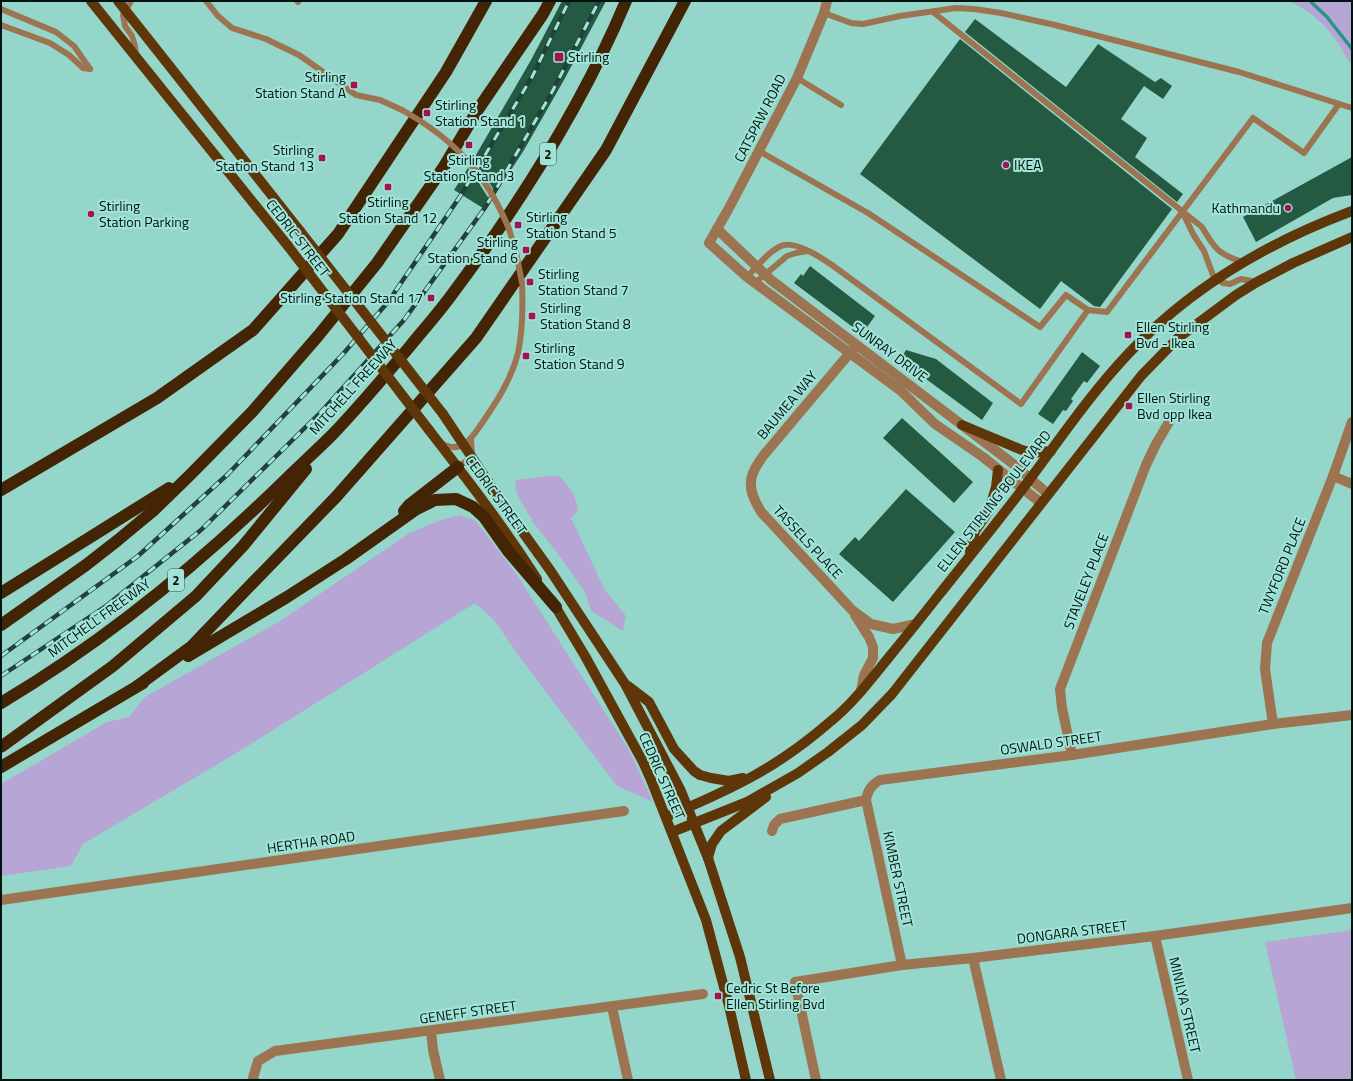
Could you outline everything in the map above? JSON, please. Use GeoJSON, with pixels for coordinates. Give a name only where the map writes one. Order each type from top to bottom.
{"type":"FeatureCollection","features":[{"type":"Feature","properties":{"kind":"highway"},"geometry":{"type":"LineString","coordinates":[[1,490],[157,398],[253,330],[338,234],[446,72],[486,1]]}},
{"type":"Feature","properties":{"kind":"highway"},"geometry":{"type":"LineString","coordinates":[[1,625],[86,565],[118,540],[152,511],[191,474],[252,412],[318,336],[377,263],[443,168],[477,111],[544,14],[550,1]]}},
{"type":"Feature","properties":{"kind":"highway","name":"MITCHELL FREEWAY"},"geometry":{"type":"LineString","coordinates":[[1,703],[33,684],[88,647],[137,611],[190,568],[251,514],[332,434],[393,366],[452,295],[503,224],[536,174],[568,121],[626,1]]}},
{"type":"Feature","properties":{"kind":"highway"},"geometry":{"type":"LineString","coordinates":[[136,687],[192,646],[234,603],[336,497],[476,338],[606,150],[685,1]]}},
{"type":"Feature","properties":{"kind":"highway"},"geometry":{"type":"LineString","coordinates":[[1,747],[113,666],[196,596],[244,546],[332,434]]}},
{"type":"Feature","properties":{"kind":"highway"},"geometry":{"type":"LineString","coordinates":[[387,530],[409,505],[458,467]]}},
{"type":"Feature","properties":{"kind":"highway"},"geometry":{"type":"LineString","coordinates":[[1,594],[191,474]]}},
{"type":"Feature","properties":{"kind":"highway"},"geometry":{"type":"LineString","coordinates":[[1,767],[287,597],[415,510],[435,500],[456,499],[473,507],[484,517],[508,551],[556,607]]}},
{"type":"Feature","properties":{"kind":"main road","name":"CEDRIC STREET"},"geometry":{"type":"LineString","coordinates":[[91,1],[288,246],[458,467],[516,545],[556,607],[643,762],[666,817],[708,927],[729,1006],[746,1080]]}},
{"type":"Feature","properties":{"kind":"main road","name":"CEDRIC STREET"},"geometry":{"type":"LineString","coordinates":[[118,1],[128,5],[300,231],[450,423],[468,441],[472,456],[509,513],[550,570],[625,684],[663,754],[688,808],[708,858],[740,957],[770,1080]]}},
{"type":"Feature","properties":{"kind":"main road","name":"ELLEN STIRLING BOULEVARD"},"geometry":{"type":"LineString","coordinates":[[666,817],[754,776],[812,736],[837,716],[861,692],[916,624],[1030,479],[1089,400],[1129,353],[1176,310],[1217,279],[1243,262],[1277,243],[1352,211]]}},
{"type":"Feature","properties":{"kind":"main road"},"geometry":{"type":"LineString","coordinates":[[708,858],[712,844],[721,831],[862,725],[892,694],[1042,504],[1048,494],[1096,432],[1141,376],[1178,338],[1236,295],[1257,282],[1293,263],[1352,237]]}},
{"type":"Feature","properties":{"kind":"main road"},"geometry":{"type":"LineString","coordinates":[[962,425],[1022,450],[1032,452],[1051,451]]}},
{"type":"Feature","properties":{"kind":"main road"},"geometry":{"type":"LineString","coordinates":[[970,556],[975,531],[989,511],[996,487],[998,470]]}},
{"type":"Feature","properties":{"kind":"main road"},"geometry":{"type":"LineString","coordinates":[[625,684],[649,702],[674,749],[694,771],[700,775],[730,781],[754,776]]}},
{"type":"Feature","properties":{"kind":"main road"},"geometry":{"type":"LineString","coordinates":[[672,832],[747,802],[798,773]]}},
{"type":"Feature","properties":{"kind":"street","name":"CATSPAW ROAD"},"geometry":{"type":"LineString","coordinates":[[709,243],[797,78],[824,13],[827,1]]}},
{"type":"Feature","properties":{"kind":"street","name":"SUNRAY DRIVE"},"geometry":{"type":"LineString","coordinates":[[717,229],[764,274],[785,291],[962,425],[1048,494]]}},
{"type":"Feature","properties":{"kind":"street","name":"SUNRAY DRIVE"},"geometry":{"type":"LineString","coordinates":[[709,243],[751,280],[901,391],[935,424],[983,457],[1042,504]]}},
{"type":"Feature","properties":{"kind":"street","name":"BAUMEA WAY"},"geometry":{"type":"LineString","coordinates":[[751,489],[752,473],[763,456],[856,344]]}},
{"type":"Feature","properties":{"kind":"street","name":"STAVELEY PLACE"},"geometry":{"type":"LineString","coordinates":[[1072,755],[1062,708],[1060,689],[1146,465],[1168,422]]}},
{"type":"Feature","properties":{"kind":"street","name":"TWYFORD PLACE"},"geometry":{"type":"LineString","coordinates":[[1273,724],[1265,669],[1267,643],[1333,476],[1352,422]]}},
{"type":"Feature","properties":{"kind":"street"},"geometry":{"type":"LineString","coordinates":[[1333,476],[1352,484]]}},
{"type":"Feature","properties":{"kind":"street","name":"TASSELS PLACE"},"geometry":{"type":"LineString","coordinates":[[751,489],[755,503],[762,513],[852,610],[869,637],[873,646],[873,658],[864,675],[861,692]]}},
{"type":"Feature","properties":{"kind":"street","name":"TASSELS PLACE"},"geometry":{"type":"LineString","coordinates":[[852,610],[871,624],[893,629],[916,624]]}},
{"type":"Feature","properties":{"kind":"street","name":"OSWALD STREET"},"geometry":{"type":"LineString","coordinates":[[866,800],[867,793],[871,787],[880,780],[1072,755],[1273,724],[1352,714]]}},
{"type":"Feature","properties":{"kind":"street"},"geometry":{"type":"LineString","coordinates":[[772,830],[774,825],[780,820],[866,800]]}},
{"type":"Feature","properties":{"kind":"street","name":"KIMBER STREET"},"geometry":{"type":"LineString","coordinates":[[866,800],[902,965]]}},
{"type":"Feature","properties":{"kind":"street","name":"HERTHA ROAD"},"geometry":{"type":"LineString","coordinates":[[1,900],[624,811]]}},
{"type":"Feature","properties":{"kind":"street","name":"DONGARA STREET"},"geometry":{"type":"LineString","coordinates":[[816,1080],[795,982],[902,965],[1155,936],[1352,908]]}},
{"type":"Feature","properties":{"kind":"street","name":"MINILYA STREET"},"geometry":{"type":"LineString","coordinates":[[1155,936],[1188,1080]]}},
{"type":"Feature","properties":{"kind":"street"},"geometry":{"type":"LineString","coordinates":[[973,958],[1001,1080]]}},
{"type":"Feature","properties":{"kind":"street","name":"GENEFF STREET"},"geometry":{"type":"LineString","coordinates":[[254,1080],[253,1078],[258,1061],[275,1052],[703,994]]}},
{"type":"Feature","properties":{"kind":"street"},"geometry":{"type":"LineString","coordinates":[[612,1007],[628,1080]]}},
{"type":"Feature","properties":{"kind":"street"},"geometry":{"type":"LineString","coordinates":[[431,1031],[433,1050],[440,1080]]}},
{"type":"Feature","properties":{"kind":"lane"},"geometry":{"type":"LineString","coordinates":[[206,1],[218,16],[232,28],[266,38],[299,55],[356,95],[380,100],[422,121],[453,145],[471,163],[491,192],[509,229],[516,252],[522,283],[523,311],[518,352],[510,376],[496,403],[468,441],[454,447],[442,444],[429,430]]}},
{"type":"Feature","properties":{"kind":"lane"},"geometry":{"type":"LineString","coordinates":[[128,5],[123,15],[125,26],[132,36],[136,56]]}},
{"type":"Feature","properties":{"kind":"lane"},"geometry":{"type":"LineString","coordinates":[[824,13],[851,23],[862,24],[900,16],[956,8],[974,9],[1028,18],[1239,72],[1352,108]]}},
{"type":"Feature","properties":{"kind":"lane"},"geometry":{"type":"LineString","coordinates":[[1,9],[56,32],[74,46],[90,69],[83,68],[69,55],[50,43],[1,25]]}},
{"type":"Feature","properties":{"kind":"lane"},"geometry":{"type":"LineString","coordinates":[[933,12],[1202,227],[1213,245],[1222,253],[1232,259],[1243,262]]}},
{"type":"Feature","properties":{"kind":"lane"},"geometry":{"type":"LineString","coordinates":[[797,78],[841,105]]}},
{"type":"Feature","properties":{"kind":"lane"},"geometry":{"type":"LineString","coordinates":[[759,151],[820,184],[868,213],[1040,327],[1066,295],[1088,310],[1107,312],[1253,118],[1304,154],[1339,104]]}},
{"type":"Feature","properties":{"kind":"lane"},"geometry":{"type":"LineString","coordinates":[[1183,212],[1204,251],[1213,275],[1217,279],[1223,283],[1230,284],[1241,279],[1257,282]]}},
{"type":"Feature","properties":{"kind":"lane"},"geometry":{"type":"LineString","coordinates":[[751,280],[757,267],[778,247],[785,244],[817,255],[1021,404],[1088,310]]}},
{"type":"Feature","properties":{"kind":"lane"},"geometry":{"type":"LineString","coordinates":[[751,280],[764,274],[787,256],[808,251]]}},
{"type":"Feature","properties":{"kind":"lane"},"geometry":{"type":"LineString","coordinates":[[458,467],[472,456]]}},
{"type":"Feature","properties":{"kind":"shaded area"},"geometry":{"type":"Polygon","coordinates":[[[1289,1],[1351,1],[1352,64],[1335,38],[1324,25],[1305,10],[1289,1]]]}},
{"type":"Feature","properties":{"kind":"shaded area"},"geometry":{"type":"Polygon","coordinates":[[[559,476],[574,496],[578,511],[571,518],[605,590],[626,616],[623,631],[591,611],[585,592],[535,525],[520,500],[515,489],[516,480],[559,476]]]}},
{"type":"Feature","properties":{"kind":"shaded area"},"geometry":{"type":"Polygon","coordinates":[[[460,515],[476,521],[517,575],[629,750],[653,802],[617,786],[519,656],[494,620],[475,603],[238,752],[83,844],[71,866],[1,876],[1,784],[107,722],[129,717],[145,697],[280,621],[408,534],[438,521],[460,515]]]}},
{"type":"Feature","properties":{"kind":"shaded area"},"geometry":{"type":"Polygon","coordinates":[[[1352,930],[1352,1080],[1296,1080],[1265,942],[1352,930]]]}},
{"type":"Feature","properties":{"kind":"building"},"geometry":{"type":"Polygon","coordinates":[[[562,1],[606,1],[564,80],[524,150],[496,193],[473,160],[531,60],[562,1]]]}},
{"type":"Feature","properties":{"kind":"building"},"geometry":{"type":"Polygon","coordinates":[[[975,19],[1066,87],[1098,44],[1155,82],[1161,78],[1172,86],[1163,99],[1144,86],[1121,119],[1147,138],[1135,157],[1183,194],[1177,202],[965,32],[975,19]]]}},
{"type":"Feature","properties":{"kind":"building","name":"IKEA"},"geometry":{"type":"Polygon","coordinates":[[[960,39],[1172,209],[1100,307],[1094,306],[1061,281],[1040,309],[860,174],[960,39]]]}},
{"type":"Feature","properties":{"kind":"building","name":"Kathmandu"},"geometry":{"type":"Polygon","coordinates":[[[1352,157],[1352,195],[1333,198],[1256,242],[1243,217],[1352,157]]]}},
{"type":"Feature","properties":{"kind":"building"},"geometry":{"type":"Polygon","coordinates":[[[468,168],[491,202],[486,210],[454,190],[468,168]]]}},
{"type":"Feature","properties":{"kind":"building"},"geometry":{"type":"Polygon","coordinates":[[[810,266],[875,316],[862,334],[794,283],[801,274],[803,276],[810,266]]]}},
{"type":"Feature","properties":{"kind":"building"},"geometry":{"type":"Polygon","coordinates":[[[906,350],[936,359],[993,403],[982,420],[900,360],[906,350]]]}},
{"type":"Feature","properties":{"kind":"building"},"geometry":{"type":"Polygon","coordinates":[[[1082,352],[1100,366],[1087,383],[1084,381],[1071,399],[1073,401],[1066,411],[1063,410],[1053,424],[1038,414],[1082,352]]]}},
{"type":"Feature","properties":{"kind":"building"},"geometry":{"type":"Polygon","coordinates":[[[902,418],[973,482],[954,503],[883,438],[902,418]]]}},
{"type":"Feature","properties":{"kind":"building"},"geometry":{"type":"Polygon","coordinates":[[[906,489],[955,532],[893,602],[839,554],[855,537],[859,541],[906,489]]]}},
{"type":"Feature","properties":{"kind":"waterway"},"geometry":{"type":"LineString","coordinates":[[1310,1],[1327,17],[1352,49]]}},
{"type":"Feature","properties":{"kind":"railway"},"geometry":{"type":"LineString","coordinates":[[1,656],[138,556],[228,474],[343,354],[388,302],[461,195],[532,77],[569,1]]}},
{"type":"Feature","properties":{"kind":"railway"},"geometry":{"type":"LineString","coordinates":[[1,676],[106,606],[201,530],[321,412],[404,320],[484,209],[552,92],[599,1]]}},
{"type":"Feature","properties":{"kind":"place","name":"Stirling"},"geometry":{"type":"Point","coordinates":[559,57]}},
{"type":"Feature","properties":{"kind":"place","name":"Stirling Station Stand A"},"geometry":{"type":"Point","coordinates":[354,85]}},
{"type":"Feature","properties":{"kind":"place","name":"Stirling Station Stand 1"},"geometry":{"type":"Point","coordinates":[427,113]}},
{"type":"Feature","properties":{"kind":"place","name":"Stirling Station Stand 3"},"geometry":{"type":"Point","coordinates":[469,145]}},
{"type":"Feature","properties":{"kind":"place","name":"Stirling Station Stand 13"},"geometry":{"type":"Point","coordinates":[322,158]}},
{"type":"Feature","properties":{"kind":"place","name":"IKEA"},"geometry":{"type":"Point","coordinates":[1006,165]}},
{"type":"Feature","properties":{"kind":"place","name":"Stirling Station Stand 12"},"geometry":{"type":"Point","coordinates":[388,187]}},
{"type":"Feature","properties":{"kind":"place","name":"Kathmandu"},"geometry":{"type":"Point","coordinates":[1288,208]}},
{"type":"Feature","properties":{"kind":"place","name":"Stirling Station Parking"},"geometry":{"type":"Point","coordinates":[91,214]}},
{"type":"Feature","properties":{"kind":"place","name":"Stirling Station Stand 5"},"geometry":{"type":"Point","coordinates":[518,225]}},
{"type":"Feature","properties":{"kind":"place","name":"Stirling Station Stand 6"},"geometry":{"type":"Point","coordinates":[526,250]}},
{"type":"Feature","properties":{"kind":"place","name":"Stirling Station Stand 7"},"geometry":{"type":"Point","coordinates":[530,282]}},
{"type":"Feature","properties":{"kind":"place","name":"Stirling Station Stand 17"},"geometry":{"type":"Point","coordinates":[431,298]}},
{"type":"Feature","properties":{"kind":"place","name":"Stirling Station Stand 8"},"geometry":{"type":"Point","coordinates":[532,316]}},
{"type":"Feature","properties":{"kind":"place","name":"Ellen Stirling Bvd - Ikea"},"geometry":{"type":"Point","coordinates":[1128,335]}},
{"type":"Feature","properties":{"kind":"place","name":"Stirling Station Stand 9"},"geometry":{"type":"Point","coordinates":[526,356]}},
{"type":"Feature","properties":{"kind":"place","name":"Ellen Stirling Bvd opp Ikea"},"geometry":{"type":"Point","coordinates":[1129,406]}},
{"type":"Feature","properties":{"kind":"place","name":"Cedric St Before Ellen Stirling Bvd"},"geometry":{"type":"Point","coordinates":[718,996]}}]}
